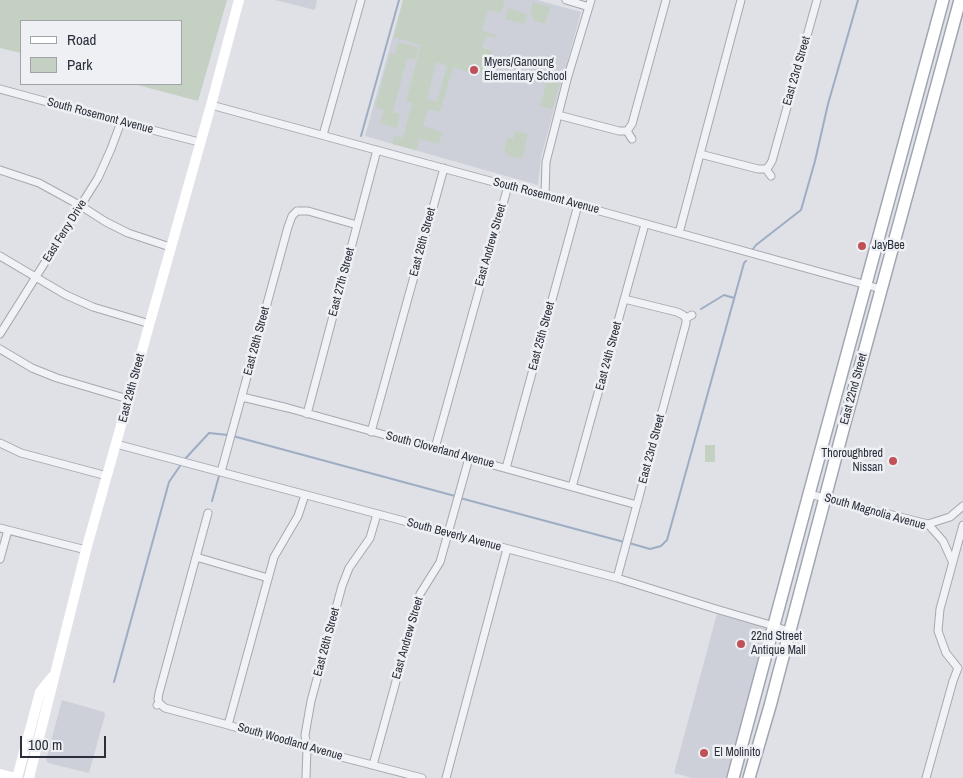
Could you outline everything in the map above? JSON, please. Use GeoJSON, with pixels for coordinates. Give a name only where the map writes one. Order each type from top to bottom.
{"type":"FeatureCollection","features":[{"type":"Feature","properties":{"kind":"main road","name":"East 22nd Street"},"geometry":{"type":"LineString","coordinates":[[733,778],[943,0]]}},
{"type":"Feature","properties":{"kind":"main road","name":"East 22nd Street"},"geometry":{"type":"LineString","coordinates":[[749,778],[960,0]]}},
{"type":"Feature","properties":{"kind":"main road"},"geometry":{"type":"LineString","coordinates":[[915,104],[930,109]]}},
{"type":"Feature","properties":{"kind":"street","name":"East 29th Street"},"geometry":{"type":"LineString","coordinates":[[28,778],[86,550],[239,0]]}},
{"type":"Feature","properties":{"kind":"street"},"geometry":{"type":"LineString","coordinates":[[323,135],[361,0]]}},
{"type":"Feature","properties":{"kind":"street"},"geometry":{"type":"LineString","coordinates":[[545,196],[546,162],[590,3],[566,0]]}},
{"type":"Feature","properties":{"kind":"street"},"geometry":{"type":"LineString","coordinates":[[628,131],[632,124],[666,0]]}},
{"type":"Feature","properties":{"kind":"street"},"geometry":{"type":"LineString","coordinates":[[679,233],[741,0]]}},
{"type":"Feature","properties":{"kind":"street","name":"East 23rd Street"},"geometry":{"type":"LineString","coordinates":[[766,169],[772,162],[817,0]]}},
{"type":"Feature","properties":{"kind":"street","name":"South Rosemont Avenue"},"geometry":{"type":"LineString","coordinates":[[0,89],[200,142]]}},
{"type":"Feature","properties":{"kind":"street","name":"South Rosemont Avenue"},"geometry":{"type":"LineString","coordinates":[[210,105],[578,204],[881,289]]}},
{"type":"Feature","properties":{"kind":"street"},"geometry":{"type":"LineString","coordinates":[[558,115],[619,131],[628,131]]}},
{"type":"Feature","properties":{"kind":"street","name":"East Ferry Drive"},"geometry":{"type":"LineString","coordinates":[[0,334],[98,178],[121,122]]}},
{"type":"Feature","properties":{"kind":"street"},"geometry":{"type":"LineString","coordinates":[[628,131],[632,138]]}},
{"type":"Feature","properties":{"kind":"street","name":"East 27th Street"},"geometry":{"type":"LineString","coordinates":[[307,414],[377,150]]}},
{"type":"Feature","properties":{"kind":"street"},"geometry":{"type":"LineString","coordinates":[[700,154],[758,169],[766,169],[771,176]]}},
{"type":"Feature","properties":{"kind":"street","name":"East 26th Street"},"geometry":{"type":"LineString","coordinates":[[371,432],[444,168]]}},
{"type":"Feature","properties":{"kind":"street"},"geometry":{"type":"LineString","coordinates":[[0,170],[39,183],[128,233],[170,247]]}},
{"type":"Feature","properties":{"kind":"street","name":"East Andrew Street"},"geometry":{"type":"LineString","coordinates":[[434,448],[508,186]]}},
{"type":"Feature","properties":{"kind":"street","name":"East 25th Street"},"geometry":{"type":"LineString","coordinates":[[506,468],[578,204]]}},
{"type":"Feature","properties":{"kind":"street","name":"East 28th Street"},"geometry":{"type":"LineString","coordinates":[[222,472],[288,227],[295,209],[357,225]]}},
{"type":"Feature","properties":{"kind":"street","name":"East 24th Street"},"geometry":{"type":"LineString","coordinates":[[572,487],[644,224]]}},
{"type":"Feature","properties":{"kind":"street"},"geometry":{"type":"LineString","coordinates":[[0,256],[66,295],[93,307],[150,324]]}},
{"type":"Feature","properties":{"kind":"street","name":"East 23rd Street"},"geometry":{"type":"LineString","coordinates":[[617,578],[688,318],[676,312],[624,299]]}},
{"type":"Feature","properties":{"kind":"street"},"geometry":{"type":"LineString","coordinates":[[0,349],[32,368],[128,399]]}},
{"type":"Feature","properties":{"kind":"street","name":"South Cloverland Avenue"},"geometry":{"type":"LineString","coordinates":[[242,397],[288,408],[637,505]]}},
{"type":"Feature","properties":{"kind":"street"},"geometry":{"type":"LineString","coordinates":[[0,443],[21,453],[107,476]]}},
{"type":"Feature","properties":{"kind":"street","name":"South Beverly Avenue"},"geometry":{"type":"LineString","coordinates":[[116,444],[617,578],[790,632]]}},
{"type":"Feature","properties":{"kind":"street","name":"East Andrew Street"},"geometry":{"type":"LineString","coordinates":[[373,765],[420,594],[440,562],[469,458]]}},
{"type":"Feature","properties":{"kind":"street","name":"South Magnolia Avenue"},"geometry":{"type":"LineString","coordinates":[[809,494],[928,524],[943,541],[952,561]]}},
{"type":"Feature","properties":{"kind":"street"},"geometry":{"type":"LineString","coordinates":[[228,725],[274,557],[298,516],[305,495]]}},
{"type":"Feature","properties":{"kind":"street"},"geometry":{"type":"LineString","coordinates":[[928,524],[950,517],[963,506]]}},
{"type":"Feature","properties":{"kind":"street"},"geometry":{"type":"LineString","coordinates":[[208,513],[196,557],[268,578]]}},
{"type":"Feature","properties":{"kind":"street","name":"East 26th Street"},"geometry":{"type":"LineString","coordinates":[[306,778],[307,748],[305,735],[311,701],[342,586],[349,568],[370,538],[377,514]]}},
{"type":"Feature","properties":{"kind":"street"},"geometry":{"type":"LineString","coordinates":[[926,778],[953,681],[960,669],[946,652],[938,631],[940,609],[963,525]]}},
{"type":"Feature","properties":{"kind":"street"},"geometry":{"type":"LineString","coordinates":[[0,528],[86,550]]}},
{"type":"Feature","properties":{"kind":"street"},"geometry":{"type":"LineString","coordinates":[[0,559],[8,530]]}},
{"type":"Feature","properties":{"kind":"street"},"geometry":{"type":"LineString","coordinates":[[446,778],[507,549]]}},
{"type":"Feature","properties":{"kind":"street","name":"South Woodland Avenue"},"geometry":{"type":"LineString","coordinates":[[196,557],[159,693],[158,704],[165,708],[307,748],[422,778]]}},
{"type":"Feature","properties":{"kind":"street"},"geometry":{"type":"LineString","coordinates":[[0,774],[16,778],[40,692],[54,674]]}},
{"type":"Feature","properties":{"kind":"shaded area"},"geometry":{"type":"Polygon","coordinates":[[[275,0],[317,0],[315,10],[275,0]]]}},
{"type":"Feature","properties":{"kind":"shaded area","name":"Myers/Ganoung Elementary School"},"geometry":{"type":"Polygon","coordinates":[[[403,0],[537,0],[581,12],[541,157],[538,185],[365,136],[403,0]]]}},
{"type":"Feature","properties":{"kind":"shaded area"},"geometry":{"type":"Polygon","coordinates":[[[717,614],[764,626],[765,631],[726,778],[692,778],[674,773],[717,614]]]}},
{"type":"Feature","properties":{"kind":"shaded area"},"geometry":{"type":"Polygon","coordinates":[[[62,700],[104,712],[105,715],[89,773],[48,763],[46,760],[62,700]]]}},
{"type":"Feature","properties":{"kind":"green space"},"geometry":{"type":"Polygon","coordinates":[[[0,0],[227,0],[198,101],[138,85],[182,85],[182,20],[20,20],[20,53],[0,48],[0,0]]]}},
{"type":"Feature","properties":{"kind":"green space"},"geometry":{"type":"Polygon","coordinates":[[[403,0],[505,0],[501,13],[488,10],[482,30],[496,35],[495,38],[486,36],[482,48],[492,51],[487,71],[482,70],[481,73],[475,71],[474,74],[453,67],[440,112],[428,109],[423,126],[442,132],[439,144],[420,139],[416,150],[392,144],[394,136],[403,138],[412,103],[406,101],[421,45],[394,37],[403,0]],[[436,62],[427,99],[437,102],[447,66],[436,62]]]}},
{"type":"Feature","properties":{"kind":"green space"},"geometry":{"type":"Polygon","coordinates":[[[533,2],[550,7],[545,24],[535,21],[530,14],[533,2]]]}},
{"type":"Feature","properties":{"kind":"green space"},"geometry":{"type":"Polygon","coordinates":[[[508,8],[527,14],[524,24],[505,19],[508,8]]]}},
{"type":"Feature","properties":{"kind":"green space"},"geometry":{"type":"Polygon","coordinates":[[[398,42],[419,48],[415,60],[407,58],[393,112],[400,114],[397,128],[380,123],[384,110],[375,107],[390,54],[395,54],[398,42]]]}},
{"type":"Feature","properties":{"kind":"green space"},"geometry":{"type":"Polygon","coordinates":[[[547,81],[560,84],[552,109],[540,106],[547,81]]]}},
{"type":"Feature","properties":{"kind":"green space"},"geometry":{"type":"Polygon","coordinates":[[[515,131],[528,134],[522,159],[506,155],[507,153],[504,152],[507,138],[513,139],[515,131]]]}},
{"type":"Feature","properties":{"kind":"green space"},"geometry":{"type":"Polygon","coordinates":[[[705,445],[715,445],[715,462],[705,462],[705,445]]]}},
{"type":"Feature","properties":{"kind":"waterway"},"geometry":{"type":"LineString","coordinates":[[361,136],[399,0]]}},
{"type":"Feature","properties":{"kind":"waterway"},"geometry":{"type":"LineString","coordinates":[[753,249],[801,210],[828,104],[858,0]]}},
{"type":"Feature","properties":{"kind":"waterway"},"geometry":{"type":"LineString","coordinates":[[629,543],[650,549],[661,546],[667,540],[746,261]]}},
{"type":"Feature","properties":{"kind":"waterway"},"geometry":{"type":"LineString","coordinates":[[701,309],[724,295],[734,298]]}},
{"type":"Feature","properties":{"kind":"waterway"},"geometry":{"type":"LineString","coordinates":[[185,459],[209,433],[228,435]]}},
{"type":"Feature","properties":{"kind":"waterway"},"geometry":{"type":"LineString","coordinates":[[233,436],[455,496]]}},
{"type":"Feature","properties":{"kind":"waterway"},"geometry":{"type":"LineString","coordinates":[[114,682],[169,482],[182,463]]}},
{"type":"Feature","properties":{"kind":"waterway"},"geometry":{"type":"LineString","coordinates":[[212,501],[219,476]]}},
{"type":"Feature","properties":{"kind":"waterway"},"geometry":{"type":"LineString","coordinates":[[460,498],[624,542]]}},
{"type":"Feature","properties":{"kind":"place","name":"Myers/Ganoung Elementary School"},"geometry":{"type":"Point","coordinates":[474,70]}},
{"type":"Feature","properties":{"kind":"place","name":"JayBee"},"geometry":{"type":"Point","coordinates":[862,246]}},
{"type":"Feature","properties":{"kind":"place","name":"Thoroughbred Nissan"},"geometry":{"type":"Point","coordinates":[893,461]}},
{"type":"Feature","properties":{"kind":"place","name":"22nd Street Antique Mall"},"geometry":{"type":"Point","coordinates":[741,644]}},
{"type":"Feature","properties":{"kind":"place","name":"El Molinito"},"geometry":{"type":"Point","coordinates":[704,753]}}]}
